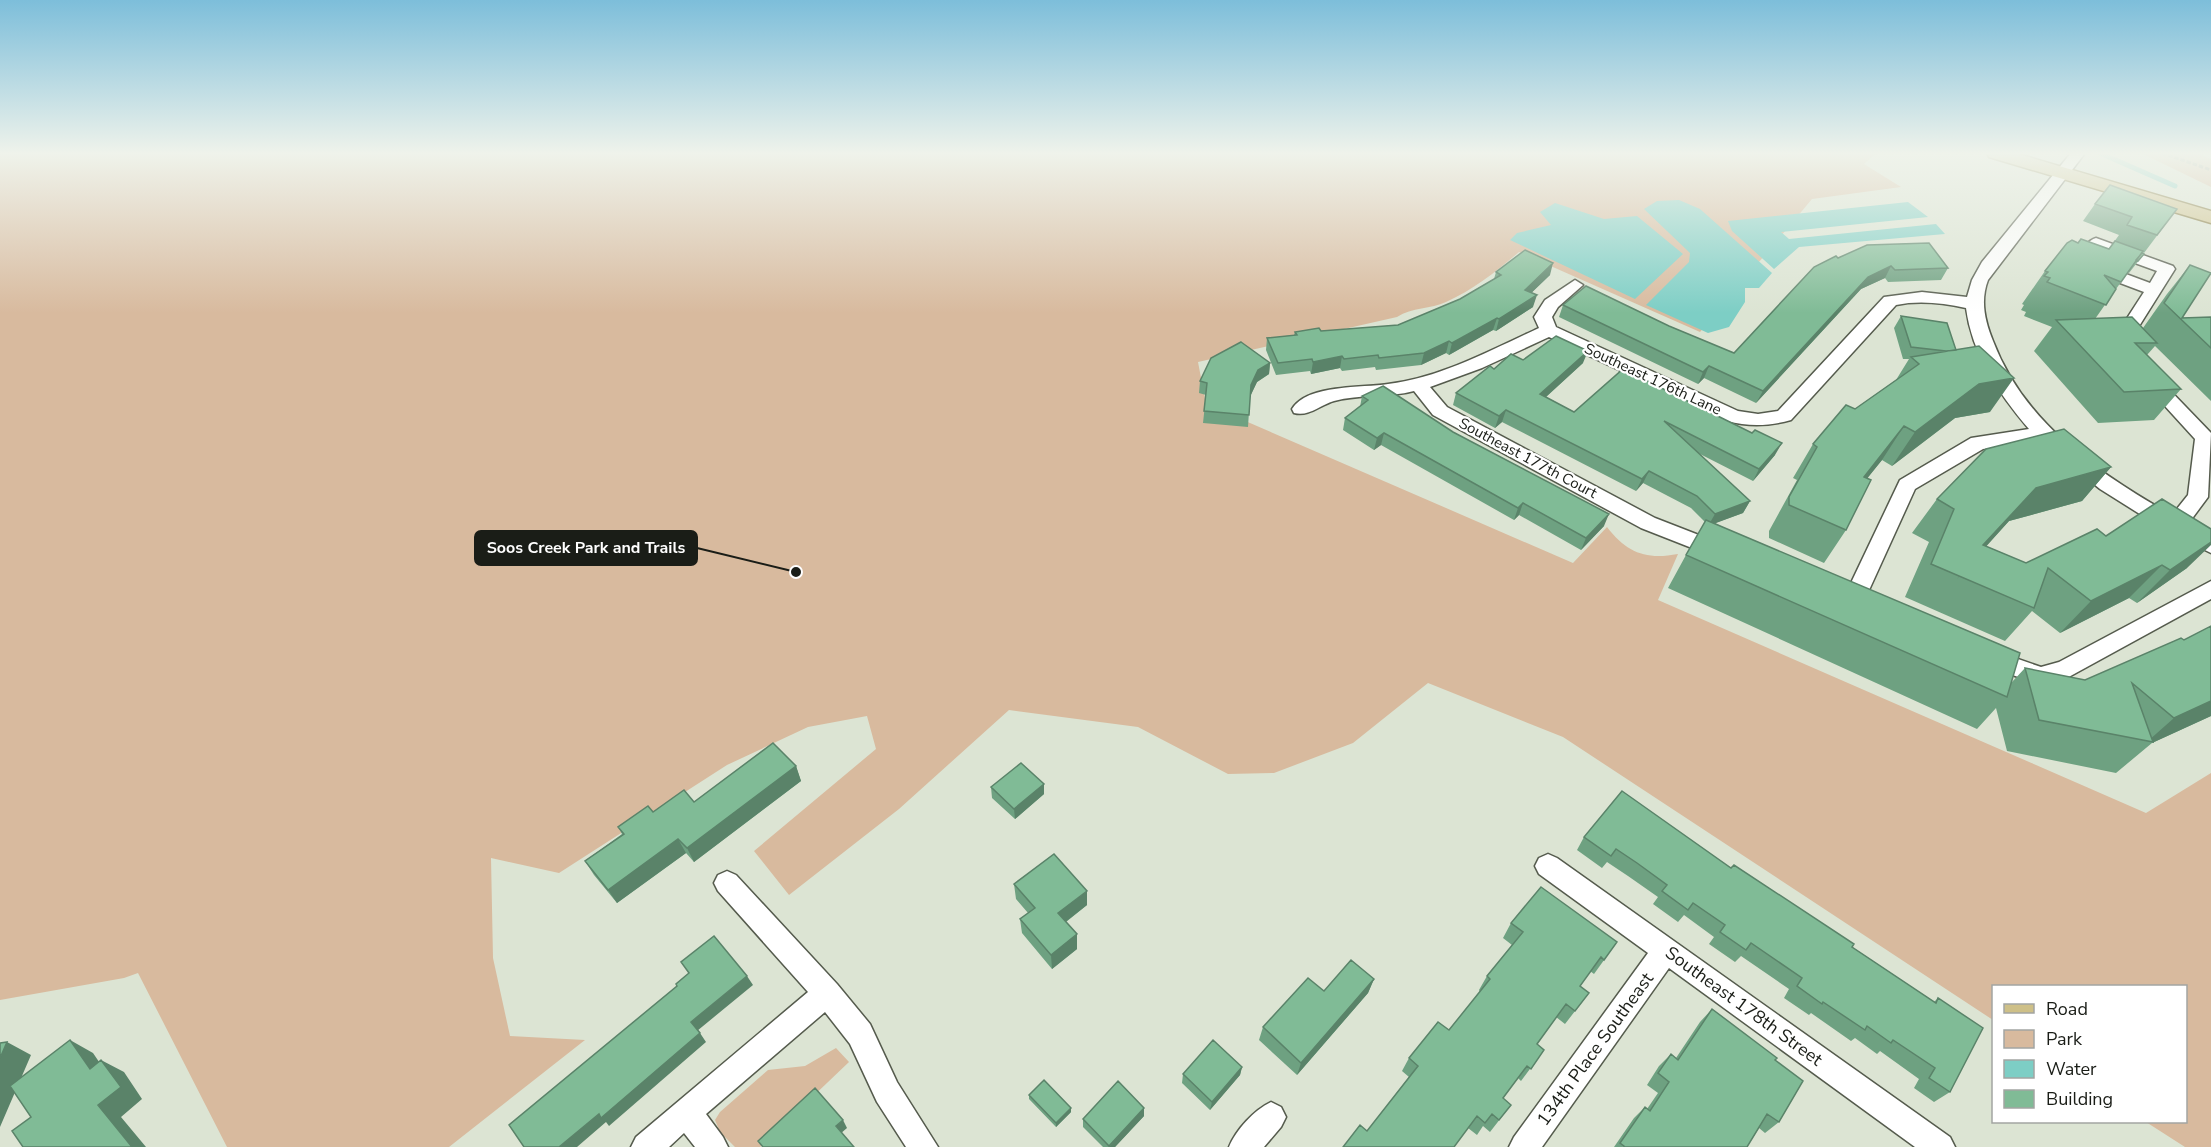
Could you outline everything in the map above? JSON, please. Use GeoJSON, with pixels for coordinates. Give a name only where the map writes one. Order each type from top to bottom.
{"type":"FeatureCollection","features":[{"type":"Feature","properties":{"kind":"main road"},"geometry":{"type":"LineString","coordinates":[[2178,207],[2211,217]]}},
{"type":"Feature","properties":{"kind":"street"},"geometry":{"type":"LineString","coordinates":[[2036,207],[1984,270],[1973,304],[1986,353],[2012,398],[2044,433],[2078,462],[2138,505],[2211,545]]}},
{"type":"Feature","properties":{"kind":"street"},"geometry":{"type":"LineString","coordinates":[[1301,409],[1334,392],[1398,389],[1448,374],[1549,330],[1543,317],[1547,309],[1575,285]]}},
{"type":"Feature","properties":{"kind":"street"},"geometry":{"type":"LineString","coordinates":[[2126,354],[2118,346],[2153,290]]}},
{"type":"Feature","properties":{"kind":"street","name":"Southeast 176th Lane"},"geometry":{"type":"LineString","coordinates":[[1549,330],[1734,417],[1758,420],[1784,416],[1890,301],[1915,295],[1938,295],[1973,304]]}},
{"type":"Feature","properties":{"kind":"street"},"geometry":{"type":"LineString","coordinates":[[2142,371],[2208,438],[2198,497],[2175,526]]}},
{"type":"Feature","properties":{"kind":"street","name":"Southeast 177th Court"},"geometry":{"type":"LineString","coordinates":[[1417,383],[1440,411],[1648,523],[1738,558]]}},
{"type":"Feature","properties":{"kind":"street"},"geometry":{"type":"LineString","coordinates":[[1852,604],[1907,485],[1978,443],[2044,433]]}},
{"type":"Feature","properties":{"kind":"street"},"geometry":{"type":"LineString","coordinates":[[1968,650],[2041,676],[2065,670],[2211,589]]}},
{"type":"Feature","properties":{"kind":"street"},"geometry":{"type":"LineString","coordinates":[[1831,595],[1873,612]]}},
{"type":"Feature","properties":{"kind":"street","name":"Southeast 178th Street"},"geometry":{"type":"LineString","coordinates":[[1548,866],[1940,1147]]}},
{"type":"Feature","properties":{"kind":"street"},"geometry":{"type":"LineString","coordinates":[[727,884],[827,993],[860,1034],[887,1092],[923,1147]]}},
{"type":"Feature","properties":{"kind":"street","name":"134th Place Southeast"},"geometry":{"type":"LineString","coordinates":[[1524,1147],[1666,950]]}},
{"type":"Feature","properties":{"kind":"street"},"geometry":{"type":"LineString","coordinates":[[646,1147],[827,993]]}},
{"type":"Feature","properties":{"kind":"street"},"geometry":{"type":"LineString","coordinates":[[687,1113],[713,1147]]}},
{"type":"Feature","properties":{"kind":"street"},"geometry":{"type":"LineString","coordinates":[[1244,1147],[1271,1117]]}},
{"type":"Feature","properties":{"kind":"green space"},"geometry":{"type":"Polygon","coordinates":[[[0,207],[1806,207],[1700,332],[1519,252],[1475,286],[1440,304],[1409,311],[1397,317],[1198,362],[1206,404],[1573,563],[1607,527],[1630,549],[1656,556],[1678,554],[1658,600],[2146,813],[2211,773],[2211,1147],[2185,1147],[2148,1123],[2187,1123],[2187,985],[1992,985],[1992,1019],[1563,737],[1428,683],[1353,743],[1274,773],[1228,774],[1138,727],[1009,710],[899,809],[789,895],[754,851],[876,749],[867,716],[808,727],[727,765],[559,873],[491,858],[493,958],[510,1036],[585,1040],[449,1147],[227,1147],[138,973],[124,978],[0,1000],[0,207]]]}},
{"type":"Feature","properties":{"kind":"green space"},"geometry":{"type":"Polygon","coordinates":[[[836,1048],[849,1062],[760,1147],[735,1147],[720,1132],[715,1120],[720,1112],[768,1070],[805,1066],[836,1048]]]}},
{"type":"Feature","properties":{"kind":"water"},"geometry":{"type":"Polygon","coordinates":[[[1549,207],[1566,207],[1604,219],[1637,216],[1683,254],[1635,299],[1510,240],[1517,233],[1551,225],[1540,212],[1549,207]]]}},
{"type":"Feature","properties":{"kind":"water"},"geometry":{"type":"Polygon","coordinates":[[[1648,207],[1694,207],[1700,209],[1772,273],[1759,288],[1745,288],[1745,302],[1729,327],[1708,333],[1646,305],[1689,262],[1690,253],[1644,209],[1648,207]]]}},
{"type":"Feature","properties":{"kind":"water"},"geometry":{"type":"Polygon","coordinates":[[[1865,207],[1914,207],[1928,217],[1781,232],[1789,239],[1936,224],[1945,234],[1799,247],[1774,269],[1732,231],[1728,221],[1865,207]]]}},
{"type":"Feature","properties":{"kind":"building"},"geometry":{"type":"Polygon","coordinates":[[[2102,207],[2170,207],[2177,209],[2157,235],[2127,225],[2132,217],[2102,207]]]}},
{"type":"Feature","properties":{"kind":"building"},"geometry":{"type":"Polygon","coordinates":[[[2081,239],[2109,249],[2115,241],[2143,251],[2121,282],[2104,275],[2116,289],[2106,305],[2047,282],[2050,278],[2044,276],[2048,272],[2045,271],[2067,243],[2072,240],[2078,243],[2081,239]]]}},
{"type":"Feature","properties":{"kind":"building"},"geometry":{"type":"Polygon","coordinates":[[[1929,243],[1948,268],[1895,270],[1891,266],[1868,277],[1763,391],[1709,366],[1703,372],[1563,305],[1586,286],[1669,326],[1734,353],[1814,267],[1867,245],[1929,243]]]}},
{"type":"Feature","properties":{"kind":"building"},"geometry":{"type":"Polygon","coordinates":[[[1525,250],[1553,263],[1525,290],[1537,295],[1499,319],[1497,318],[1452,343],[1449,341],[1424,353],[1379,358],[1378,355],[1344,359],[1342,356],[1313,362],[1312,359],[1278,363],[1267,338],[1297,335],[1295,332],[1319,328],[1321,331],[1398,325],[1460,299],[1501,275],[1496,272],[1525,250]]]}},
{"type":"Feature","properties":{"kind":"building"},"geometry":{"type":"Polygon","coordinates":[[[2190,265],[2211,273],[2182,318],[2211,317],[2211,348],[2164,303],[2190,265]]]}},
{"type":"Feature","properties":{"kind":"building"},"geometry":{"type":"Polygon","coordinates":[[[1901,316],[1947,323],[1956,350],[1911,347],[1901,316]]]}},
{"type":"Feature","properties":{"kind":"building"},"geometry":{"type":"Polygon","coordinates":[[[2132,317],[2157,343],[2135,343],[2181,389],[2124,392],[2056,320],[2132,317]]]}},
{"type":"Feature","properties":{"kind":"building"},"geometry":{"type":"Polygon","coordinates":[[[1556,336],[1588,351],[1540,394],[1574,412],[1623,369],[1752,433],[1755,430],[1782,443],[1759,469],[1664,421],[1750,501],[1715,514],[1697,496],[1649,471],[1642,479],[1506,410],[1499,416],[1456,393],[1490,366],[1494,369],[1511,354],[1523,360],[1556,336]]]}},
{"type":"Feature","properties":{"kind":"building"},"geometry":{"type":"Polygon","coordinates":[[[1241,342],[1270,363],[1258,370],[1251,385],[1249,415],[1204,411],[1207,383],[1200,381],[1211,358],[1241,342]]]}},
{"type":"Feature","properties":{"kind":"building"},"geometry":{"type":"Polygon","coordinates":[[[1979,346],[2014,378],[1979,384],[1915,432],[1904,426],[1864,477],[1871,480],[1846,530],[1789,505],[1789,497],[1817,447],[1813,444],[1846,405],[1855,409],[1919,364],[1911,357],[1979,346]]]}},
{"type":"Feature","properties":{"kind":"building"},"geometry":{"type":"Polygon","coordinates":[[[1383,386],[1453,432],[1609,514],[1586,538],[1523,503],[1518,508],[1384,433],[1377,438],[1345,418],[1368,400],[1362,396],[1383,386]]]}},
{"type":"Feature","properties":{"kind":"building"},"geometry":{"type":"Polygon","coordinates":[[[2064,429],[2111,467],[2036,488],[1983,545],[2026,563],[2097,529],[2106,536],[2162,499],[2211,529],[2211,542],[2170,570],[2162,565],[2091,601],[2048,568],[2034,608],[1931,564],[1954,509],[1937,499],[1986,449],[2064,429]]]}},
{"type":"Feature","properties":{"kind":"building"},"geometry":{"type":"Polygon","coordinates":[[[1706,520],[2020,653],[2007,697],[1686,555],[1706,520]]]}},
{"type":"Feature","properties":{"kind":"building"},"geometry":{"type":"Polygon","coordinates":[[[2211,626],[2211,701],[2174,718],[2132,683],[2153,742],[2039,720],[2025,668],[2085,680],[2181,638],[2184,640],[2211,626]]]}},
{"type":"Feature","properties":{"kind":"building"},"geometry":{"type":"Polygon","coordinates":[[[773,743],[796,766],[687,848],[678,839],[608,890],[585,861],[624,834],[618,827],[648,806],[653,812],[684,790],[694,802],[773,743]]]}},
{"type":"Feature","properties":{"kind":"building"},"geometry":{"type":"Polygon","coordinates":[[[1021,763],[1044,784],[1014,809],[991,787],[1021,763]]]}},
{"type":"Feature","properties":{"kind":"building"},"geometry":{"type":"Polygon","coordinates":[[[1622,791],[1731,868],[1734,865],[1854,944],[1852,947],[1936,1003],[1938,998],[1983,1028],[1950,1092],[1929,1078],[1935,1068],[1893,1040],[1891,1043],[1867,1026],[1865,1030],[1823,1002],[1822,1004],[1797,986],[1802,978],[1751,943],[1746,950],[1720,932],[1725,925],[1693,903],[1688,910],[1662,891],[1667,885],[1616,849],[1611,856],[1584,837],[1622,791]]]}},
{"type":"Feature","properties":{"kind":"building"},"geometry":{"type":"Polygon","coordinates":[[[1054,854],[1087,891],[1058,913],[1077,934],[1051,955],[1020,919],[1035,908],[1014,884],[1054,854]]]}},
{"type":"Feature","properties":{"kind":"building"},"geometry":{"type":"Polygon","coordinates":[[[1541,887],[1617,942],[1604,960],[1601,957],[1580,986],[1589,993],[1575,1011],[1566,1004],[1537,1044],[1544,1050],[1531,1069],[1527,1066],[1503,1098],[1511,1105],[1499,1120],[1492,1114],[1485,1123],[1477,1116],[1454,1147],[1343,1147],[1360,1125],[1367,1131],[1418,1066],[1409,1058],[1438,1022],[1449,1030],[1490,979],[1487,976],[1523,932],[1511,923],[1541,887]]]}},
{"type":"Feature","properties":{"kind":"building"},"geometry":{"type":"Polygon","coordinates":[[[714,936],[747,976],[691,1022],[700,1033],[601,1118],[599,1114],[559,1147],[524,1147],[509,1125],[677,986],[676,984],[689,973],[681,962],[714,936]]]}},
{"type":"Feature","properties":{"kind":"building"},"geometry":{"type":"Polygon","coordinates":[[[1351,960],[1374,979],[1301,1063],[1263,1027],[1308,978],[1324,991],[1351,960]]]}},
{"type":"Feature","properties":{"kind":"building"},"geometry":{"type":"Polygon","coordinates":[[[1712,1009],[1777,1058],[1775,1060],[1803,1081],[1779,1122],[1767,1114],[1747,1147],[1624,1147],[1620,1143],[1645,1107],[1650,1111],[1669,1082],[1658,1073],[1671,1054],[1678,1060],[1712,1009]]]}},
{"type":"Feature","properties":{"kind":"building"},"geometry":{"type":"Polygon","coordinates":[[[70,1040],[90,1069],[101,1060],[121,1087],[98,1105],[132,1147],[23,1147],[12,1131],[31,1117],[10,1086],[70,1040]]]}},
{"type":"Feature","properties":{"kind":"building"},"geometry":{"type":"Polygon","coordinates":[[[1213,1040],[1242,1067],[1212,1102],[1183,1074],[1213,1040]]]}},
{"type":"Feature","properties":{"kind":"building"},"geometry":{"type":"Polygon","coordinates":[[[7,1042],[0,1058],[0,1043],[7,1042]]]}},
{"type":"Feature","properties":{"kind":"building"},"geometry":{"type":"Polygon","coordinates":[[[1044,1080],[1071,1108],[1056,1123],[1029,1095],[1044,1080]]]}},
{"type":"Feature","properties":{"kind":"building"},"geometry":{"type":"Polygon","coordinates":[[[1118,1081],[1144,1108],[1109,1146],[1083,1119],[1118,1081]]]}},
{"type":"Feature","properties":{"kind":"building"},"geometry":{"type":"Polygon","coordinates":[[[815,1088],[843,1120],[836,1126],[854,1147],[763,1147],[758,1141],[815,1088]]]}},
{"type":"Feature","properties":{"kind":"place","name":"Soos Creek Park and Trails"},"geometry":{"type":"Point","coordinates":[796,572]}}]}
